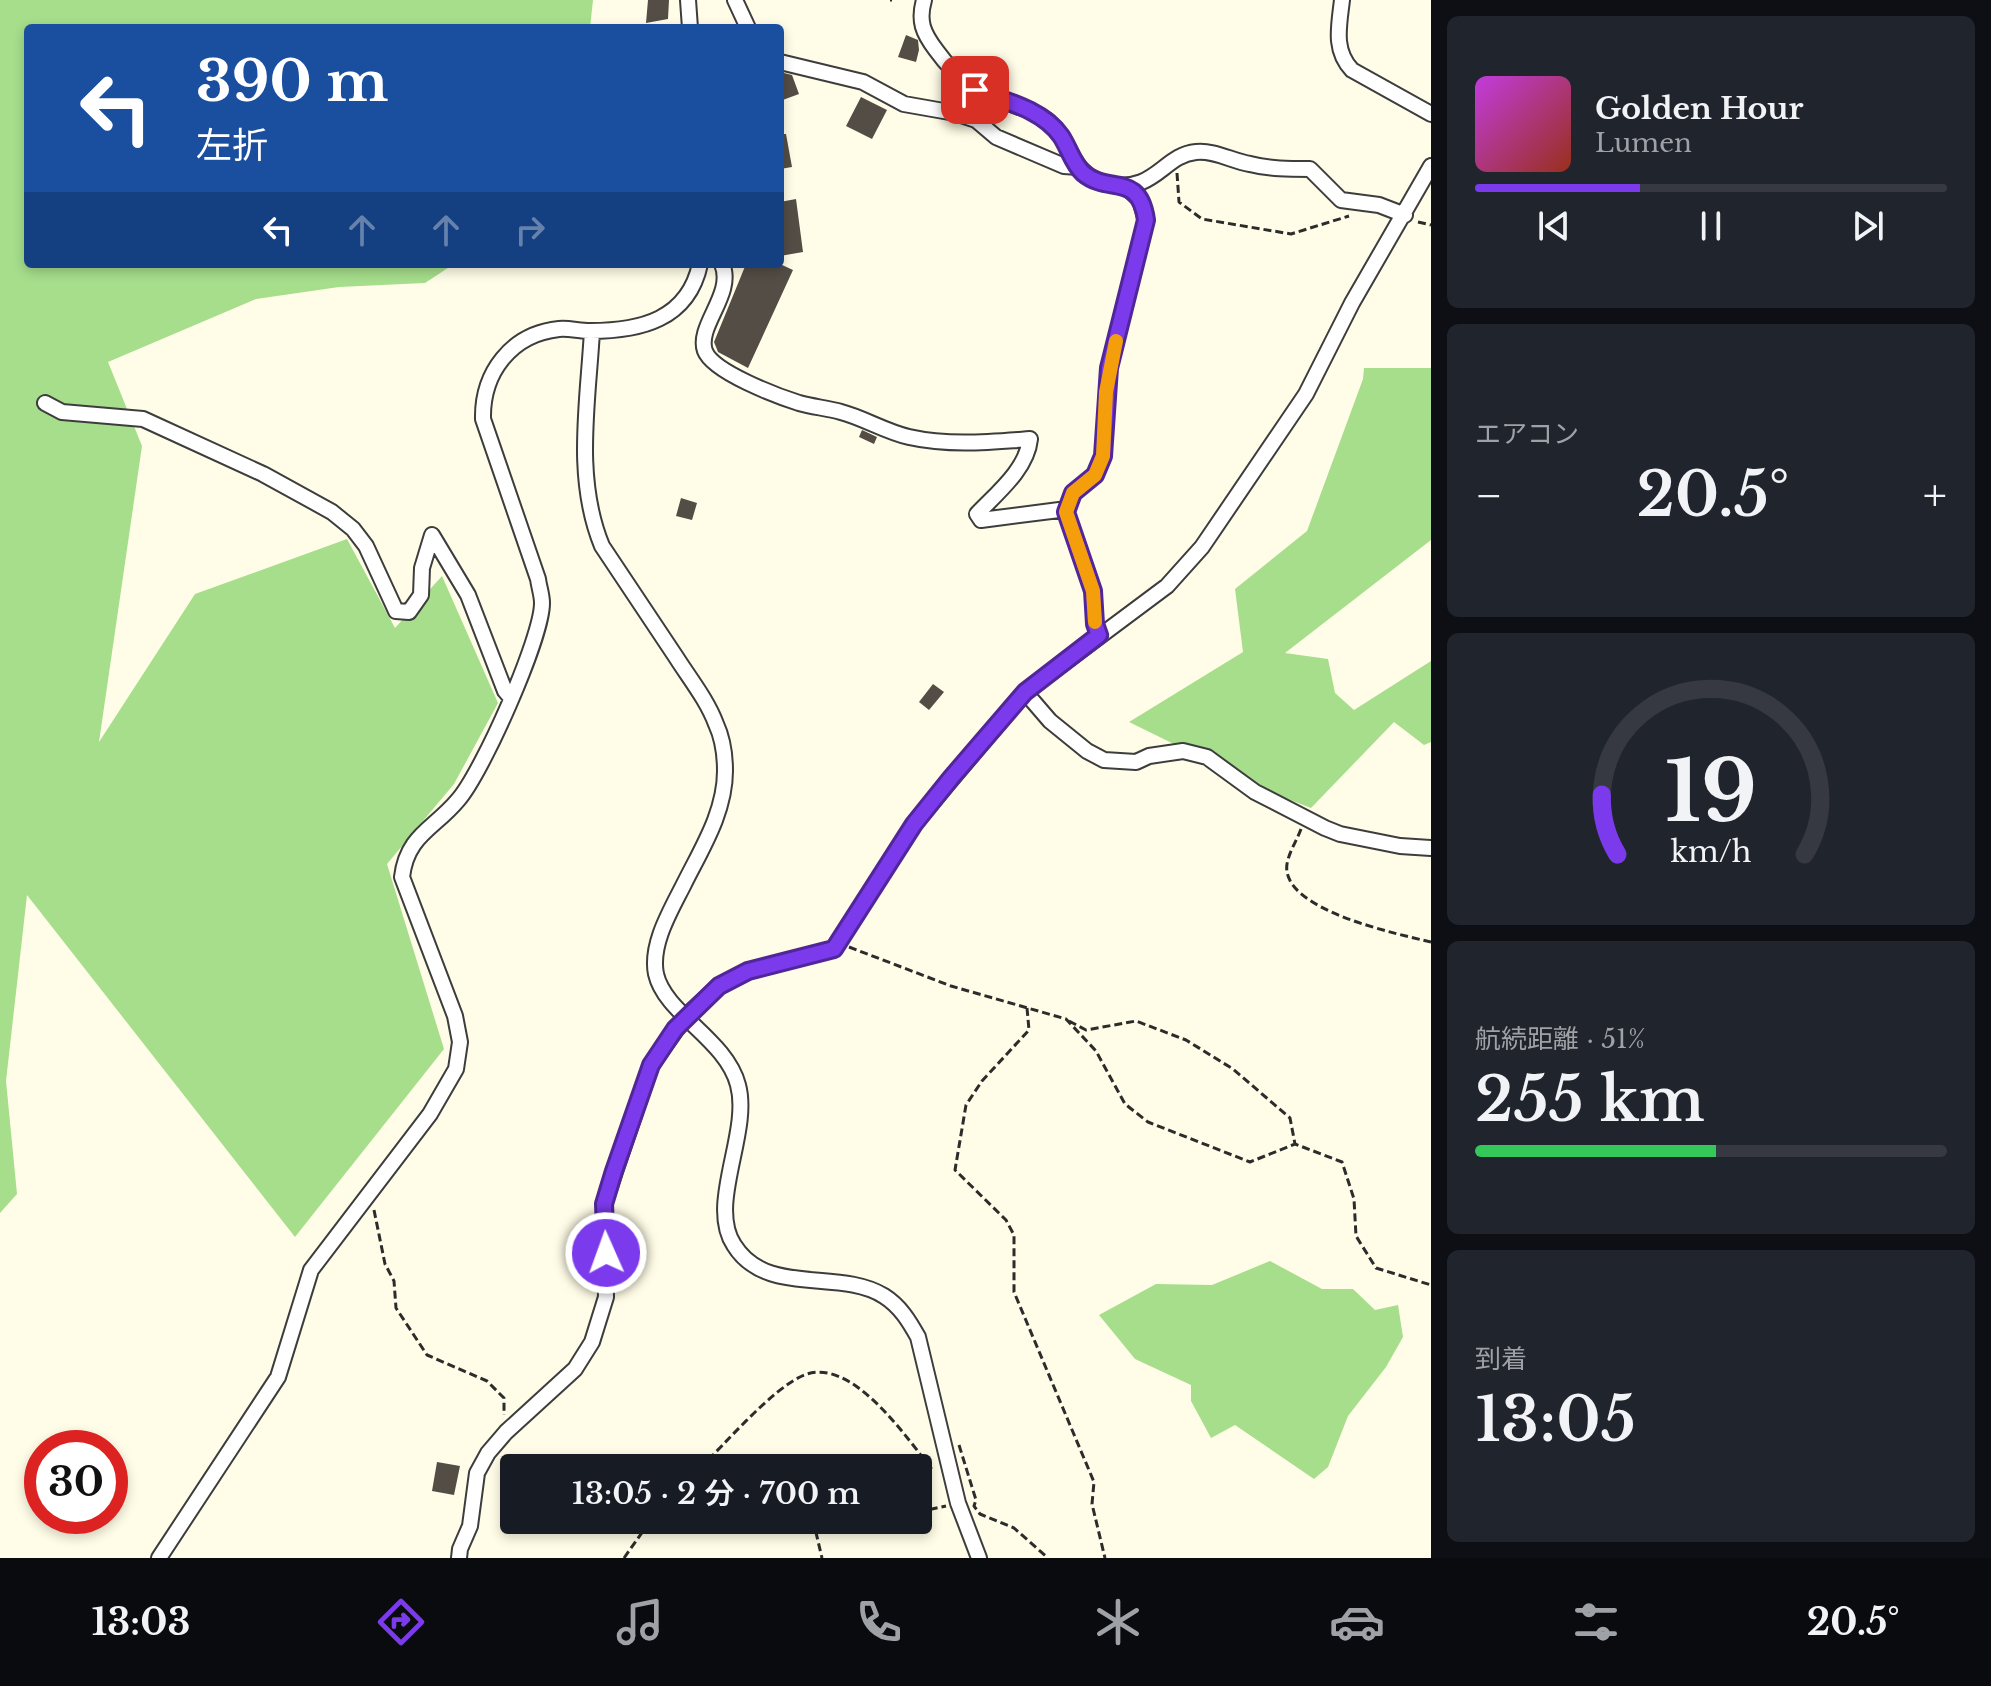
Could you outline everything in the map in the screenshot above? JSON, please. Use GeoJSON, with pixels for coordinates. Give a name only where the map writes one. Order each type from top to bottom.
{"type":"FeatureCollection","features":[{"type":"Feature","properties":{"kind":"street"},"geometry":{"type":"LineString","coordinates":[[688,0],[690,24]]}},
{"type":"Feature","properties":{"kind":"street"},"geometry":{"type":"LineString","coordinates":[[735,0],[746,24]]}},
{"type":"Feature","properties":{"kind":"street"},"geometry":{"type":"LineString","coordinates":[[924,0],[921,19],[923,33],[947,66],[975,90],[1043,117],[1062,137],[1078,167],[1096,180],[1125,186],[1151,179],[1183,156],[1208,152],[1271,168],[1310,169],[1323,179],[1335,197],[1379,205],[1405,215]]}},
{"type":"Feature","properties":{"kind":"street"},"geometry":{"type":"LineString","coordinates":[[1342,0],[1338,47],[1343,60],[1352,70],[1431,114]]}},
{"type":"Feature","properties":{"kind":"street"},"geometry":{"type":"LineString","coordinates":[[784,63],[863,82],[904,104],[976,120],[996,137],[1064,166],[1078,167]]}},
{"type":"Feature","properties":{"kind":"street"},"geometry":{"type":"LineString","coordinates":[[459,1558],[470,1526],[477,1473],[488,1453],[504,1434],[559,1387],[592,1342],[606,1297],[604,1204],[651,1065],[686,1016],[719,986],[748,971],[834,949],[914,824],[1025,692],[1167,586],[1202,547],[1306,394],[1352,303],[1431,166]]}},
{"type":"Feature","properties":{"kind":"street"},"geometry":{"type":"LineString","coordinates":[[1099,635],[1095,624],[1093,591],[1067,509],[1073,493],[1095,475],[1103,456],[1109,368],[1146,220],[1140,200],[1125,186]]}},
{"type":"Feature","properties":{"kind":"street"},"geometry":{"type":"LineString","coordinates":[[159,1558],[226,1452],[269,1392],[285,1360],[311,1270],[430,1114],[456,1069],[460,1042],[455,1016],[402,877],[404,863],[415,840],[459,800],[476,773],[511,698],[538,625],[542,603],[538,579],[483,419],[483,398],[489,377],[512,348],[533,336],[559,329],[592,331],[659,321],[687,296],[698,268]]}},
{"type":"Feature","properties":{"kind":"street"},"geometry":{"type":"LineString","coordinates":[[724,268],[722,295],[703,342],[706,353],[714,362],[744,381],[800,403],[842,412],[909,437],[966,443],[1030,439],[1029,450],[1010,481],[977,514],[981,520],[1067,509]]}},
{"type":"Feature","properties":{"kind":"street"},"geometry":{"type":"LineString","coordinates":[[592,331],[584,461],[593,523],[602,546],[702,697],[723,746],[725,772],[717,819],[669,913],[655,952],[657,976],[669,998],[720,1050],[738,1085],[740,1123],[726,1198],[727,1227],[733,1245],[749,1262],[773,1275],[863,1286],[885,1296],[905,1314],[918,1337],[958,1503],[979,1558]]}},
{"type":"Feature","properties":{"kind":"street"},"geometry":{"type":"LineString","coordinates":[[45,403],[62,412],[143,419],[263,474],[332,512],[353,529],[366,546],[396,611],[409,612],[421,595],[422,568],[432,535],[468,595],[505,691],[511,698]]}},
{"type":"Feature","properties":{"kind":"street"},"geometry":{"type":"LineString","coordinates":[[1025,692],[1050,721],[1087,751],[1104,760],[1136,762],[1149,756],[1183,751],[1207,757],[1255,792],[1340,834],[1400,846],[1431,848]]}},
{"type":"Feature","properties":{"kind":"path"},"geometry":{"type":"LineString","coordinates":[[1169,166],[1176,171],[1179,202],[1202,219],[1291,234],[1349,217],[1353,202]]}},
{"type":"Feature","properties":{"kind":"path"},"geometry":{"type":"LineString","coordinates":[[1306,818],[1287,865],[1291,884],[1311,902],[1372,928],[1431,942]]}},
{"type":"Feature","properties":{"kind":"path"},"geometry":{"type":"LineString","coordinates":[[838,943],[951,986],[1066,1019],[1086,1030],[1136,1021],[1186,1040],[1233,1069],[1290,1118],[1295,1144]]}},
{"type":"Feature","properties":{"kind":"path"},"geometry":{"type":"LineString","coordinates":[[1027,1008],[1029,1030],[982,1081],[966,1105],[955,1170],[1006,1220],[1014,1235],[1014,1292],[1094,1482],[1092,1504],[1105,1558]]}},
{"type":"Feature","properties":{"kind":"path"},"geometry":{"type":"LineString","coordinates":[[1066,1019],[1096,1051],[1125,1104],[1148,1122],[1250,1162],[1295,1144],[1342,1162],[1354,1199],[1356,1236],[1376,1268],[1431,1285]]}},
{"type":"Feature","properties":{"kind":"path"},"geometry":{"type":"LineString","coordinates":[[371,1191],[385,1264],[394,1281],[396,1308],[427,1355],[487,1381],[504,1398],[504,1434]]}},
{"type":"Feature","properties":{"kind":"path"},"geometry":{"type":"LineString","coordinates":[[714,1454],[777,1393],[801,1376],[818,1371],[841,1378],[863,1390],[919,1454]]}},
{"type":"Feature","properties":{"kind":"path"},"geometry":{"type":"LineString","coordinates":[[945,1444],[960,1445],[976,1500],[974,1506],[980,1514],[1014,1528],[1048,1558]]}},
{"type":"Feature","properties":{"kind":"path"},"geometry":{"type":"LineString","coordinates":[[932,1509],[958,1503]]}},
{"type":"Feature","properties":{"kind":"path"},"geometry":{"type":"LineString","coordinates":[[624,1558],[641,1534]]}},
{"type":"Feature","properties":{"kind":"path"},"geometry":{"type":"LineString","coordinates":[[816,1534],[822,1558]]}},
{"type":"Feature","properties":{"kind":"green space"},"geometry":{"type":"Polygon","coordinates":[[[0,0],[593,0],[590,24],[24,24],[24,268],[448,268],[425,283],[339,287],[256,299],[108,362],[142,446],[99,742],[195,594],[347,539],[395,628],[442,576],[498,703],[454,784],[387,864],[444,1049],[295,1237],[27,895],[6,1081],[17,1194],[0,1213],[0,0]]]}},
{"type":"Feature","properties":{"kind":"green space"},"geometry":{"type":"Polygon","coordinates":[[[1364,368],[1431,368],[1431,540],[1285,653],[1328,659],[1335,693],[1354,710],[1431,661],[1431,742],[1424,745],[1394,722],[1311,808],[1129,722],[1243,652],[1235,589],[1307,531],[1363,379],[1364,368]]]}},
{"type":"Feature","properties":{"kind":"green space"},"geometry":{"type":"Polygon","coordinates":[[[1270,1261],[1322,1289],[1353,1289],[1375,1310],[1398,1305],[1403,1337],[1386,1367],[1348,1416],[1328,1467],[1314,1479],[1235,1425],[1211,1438],[1191,1401],[1191,1385],[1135,1359],[1099,1315],[1156,1284],[1212,1285],[1270,1261]]]}},
{"type":"Feature","properties":{"kind":"building"},"geometry":{"type":"Polygon","coordinates":[[[648,0],[669,0],[668,19],[646,23],[648,0]]]}},
{"type":"Feature","properties":{"kind":"building"},"geometry":{"type":"Polygon","coordinates":[[[906,35],[918,40],[916,62],[898,57],[906,35]]]}},
{"type":"Feature","properties":{"kind":"building"},"geometry":{"type":"Polygon","coordinates":[[[784,73],[792,75],[799,94],[784,100],[784,73]]]}},
{"type":"Feature","properties":{"kind":"building"},"geometry":{"type":"Polygon","coordinates":[[[861,97],[887,110],[872,139],[846,126],[861,97]]]}},
{"type":"Feature","properties":{"kind":"building"},"geometry":{"type":"Polygon","coordinates":[[[784,134],[786,134],[792,167],[784,168],[784,134]]]}},
{"type":"Feature","properties":{"kind":"building"},"geometry":{"type":"Polygon","coordinates":[[[796,199],[803,252],[784,255],[784,201],[796,199]]]}},
{"type":"Feature","properties":{"kind":"building"},"geometry":{"type":"Polygon","coordinates":[[[784,266],[793,270],[748,368],[718,352],[714,342],[744,268],[784,266]]]}},
{"type":"Feature","properties":{"kind":"building"},"geometry":{"type":"Polygon","coordinates":[[[862,430],[877,437],[874,444],[859,437],[862,430]]]}},
{"type":"Feature","properties":{"kind":"building"},"geometry":{"type":"Polygon","coordinates":[[[681,498],[697,503],[692,520],[676,516],[681,498]]]}},
{"type":"Feature","properties":{"kind":"building"},"geometry":{"type":"Polygon","coordinates":[[[933,684],[944,692],[929,710],[919,702],[933,684]]]}},
{"type":"Feature","properties":{"kind":"building"},"geometry":{"type":"Polygon","coordinates":[[[437,1462],[460,1466],[454,1495],[432,1491],[437,1462]]]}},
{"type":"Feature","properties":{"kind":"slow traffic"},"geometry":{"type":"LineString","coordinates":[[1095,622],[1093,591],[1066,512],[1073,493],[1100,468],[1109,368],[1116,341]]}},
{"type":"Feature","properties":{"kind":"route"},"geometry":{"type":"LineString","coordinates":[[606,1253],[604,1204],[614,1171],[651,1065],[675,1029],[719,986],[748,971],[834,949],[914,824],[951,778],[1025,692],[1099,635],[1095,624],[1093,591],[1066,512],[1073,493],[1100,468],[1109,368],[1146,220],[1145,208],[1125,186],[1109,184],[1084,174],[1062,137],[1043,117],[975,90]]}}]}
